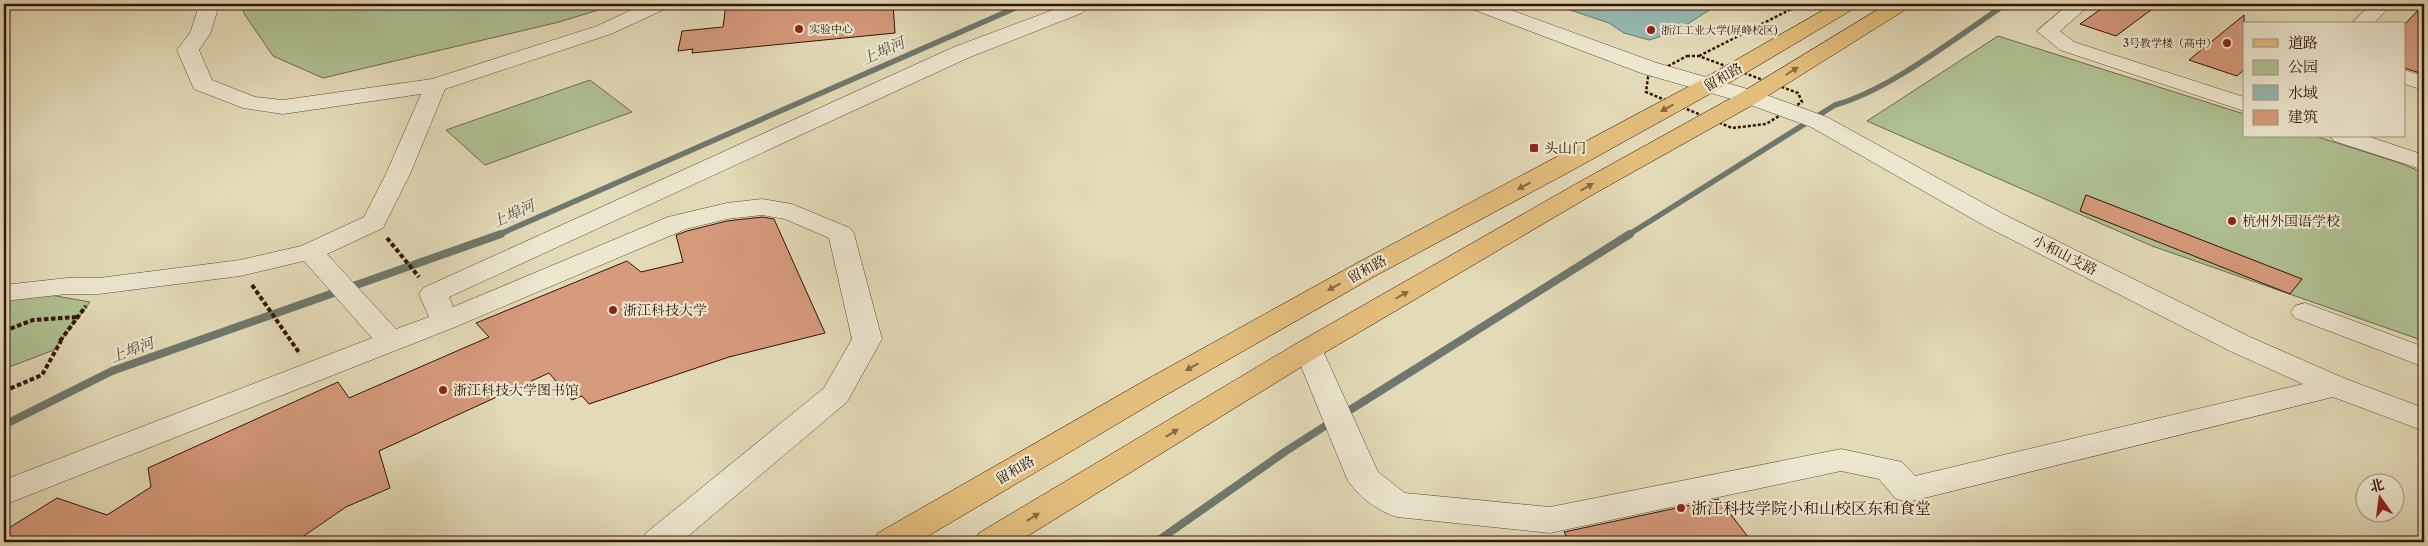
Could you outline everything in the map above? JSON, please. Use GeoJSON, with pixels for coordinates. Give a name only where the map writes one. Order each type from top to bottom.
{"type":"FeatureCollection","features":[{"type":"Feature","properties":{"kind":"main road","name":"留和路"},"geometry":{"type":"LineString","coordinates":[[890,542],[1155,388],[1366,269],[1562,166],[1709,85],[1848,4]]}},
{"type":"Feature","properties":{"kind":"main road"},"geometry":{"type":"LineString","coordinates":[[991,542],[1309,349],[1582,190],[1750,97],[1901,4]]}},
{"type":"Feature","properties":{"kind":"street"},"geometry":{"type":"LineString","coordinates":[[203,4],[207,12],[200,34],[188,50],[198,69],[202,84],[251,103],[283,107],[436,85],[604,30],[660,4]]}},
{"type":"Feature","properties":{"kind":"street"},"geometry":{"type":"LineString","coordinates":[[445,321],[433,294],[953,56],[1082,4]]}},
{"type":"Feature","properties":{"kind":"street"},"geometry":{"type":"LineString","coordinates":[[1476,4],[1650,68],[1709,85]]}},
{"type":"Feature","properties":{"kind":"street"},"geometry":{"type":"LineString","coordinates":[[1503,4],[1662,59],[1709,85]]}},
{"type":"Feature","properties":{"kind":"street"},"geometry":{"type":"LineString","coordinates":[[2081,4],[2047,31],[2067,46],[2243,104]]}},
{"type":"Feature","properties":{"kind":"street"},"geometry":{"type":"LineString","coordinates":[[2362,22],[2382,4]]}},
{"type":"Feature","properties":{"kind":"street"},"geometry":{"type":"LineString","coordinates":[[2406,78],[2424,83]]}},
{"type":"Feature","properties":{"kind":"street"},"geometry":{"type":"LineString","coordinates":[[4,293],[66,286],[99,286],[240,268],[310,252],[374,222],[398,174],[436,85]]}},
{"type":"Feature","properties":{"kind":"street","name":"小和山支路"},"geometry":{"type":"LineString","coordinates":[[1709,85],[1750,97],[1812,120],[1994,220],[2240,344],[2335,386],[2424,420]]}},
{"type":"Feature","properties":{"kind":"street"},"geometry":{"type":"LineString","coordinates":[[2348,138],[2424,163]]}},
{"type":"Feature","properties":{"kind":"street"},"geometry":{"type":"LineString","coordinates":[[4,493],[445,321],[677,223],[726,211],[762,207],[792,212],[841,234],[867,339],[836,395],[658,542]]}},
{"type":"Feature","properties":{"kind":"street"},"geometry":{"type":"LineString","coordinates":[[310,252],[391,341]]}},
{"type":"Feature","properties":{"kind":"street"},"geometry":{"type":"LineString","coordinates":[[2305,312],[2424,358]]}},
{"type":"Feature","properties":{"kind":"street"},"geometry":{"type":"LineString","coordinates":[[1309,349],[1364,479],[1397,505],[1550,520],[1841,460],[1890,470],[1908,490],[2335,386]]}},
{"type":"Feature","properties":{"kind":"path"},"geometry":{"type":"LineString","coordinates":[[1699,56],[1801,4]]}},
{"type":"Feature","properties":{"kind":"path"},"geometry":{"type":"LineString","coordinates":[[374,222],[433,294]]}},
{"type":"Feature","properties":{"kind":"path"},"geometry":{"type":"LineString","coordinates":[[240,268],[294,347]]}},
{"type":"Feature","properties":{"kind":"path"},"geometry":{"type":"LineString","coordinates":[[4,391],[42,375],[54,350],[99,286]]}},
{"type":"Feature","properties":{"kind":"path"},"geometry":{"type":"LineString","coordinates":[[4,331],[33,320],[78,317]]}},
{"type":"Feature","properties":{"kind":"path"},"geometry":{"type":"LineString","coordinates":[[54,350],[61,341]]}},
{"type":"Feature","properties":{"kind":"green space"},"geometry":{"type":"Polygon","coordinates":[[[240,4],[618,4],[559,22],[323,78],[273,56],[245,15],[240,4]]]}},
{"type":"Feature","properties":{"kind":"green space"},"geometry":{"type":"Polygon","coordinates":[[[1998,36],[2243,114],[2243,138],[2321,138],[2400,163],[2424,173],[2424,341],[2152,246],[1867,121],[1998,36]]]}},
{"type":"Feature","properties":{"kind":"green space"},"geometry":{"type":"Polygon","coordinates":[[[590,80],[632,112],[485,165],[446,130],[590,80]]]}},
{"type":"Feature","properties":{"kind":"green space"},"geometry":{"type":"Polygon","coordinates":[[[39,293],[90,302],[54,350],[4,369],[4,297],[39,293]]]}},
{"type":"Feature","properties":{"kind":"water"},"geometry":{"type":"Polygon","coordinates":[[[1552,4],[1719,4],[1675,32],[1649,40],[1624,33],[1609,23],[1552,4]]]}},
{"type":"Feature","properties":{"kind":"building","name":"实验中心"},"geometry":{"type":"Polygon","coordinates":[[[726,4],[893,4],[895,33],[692,53],[693,49],[678,51],[682,31],[723,27],[726,4]]]}},
{"type":"Feature","properties":{"kind":"building"},"geometry":{"type":"Polygon","coordinates":[[[2108,4],[2159,4],[2116,36],[2080,24],[2108,4]]]}},
{"type":"Feature","properties":{"kind":"building"},"geometry":{"type":"Polygon","coordinates":[[[2424,4],[2423,74],[2406,69],[2406,23],[2424,4]]]}},
{"type":"Feature","properties":{"kind":"building"},"geometry":{"type":"Polygon","coordinates":[[[2244,15],[2243,71],[2237,76],[2189,60],[2244,15]]]}},
{"type":"Feature","properties":{"kind":"building"},"geometry":{"type":"Polygon","coordinates":[[[2086,195],[2302,279],[2290,294],[2080,211],[2086,195]]]}},
{"type":"Feature","properties":{"kind":"building"},"geometry":{"type":"Polygon","coordinates":[[[762,217],[774,219],[825,333],[729,357],[589,404],[582,396],[572,400],[549,373],[379,451],[390,488],[346,507],[295,542],[4,542],[4,531],[57,498],[107,515],[151,487],[148,468],[338,382],[349,398],[489,337],[476,323],[627,261],[641,272],[683,262],[676,235],[727,221],[762,217]]]}},
{"type":"Feature","properties":{"kind":"building","name":"浙江科技学院小和山校区东和食堂"},"geometry":{"type":"Polygon","coordinates":[[[1719,499],[1752,542],[1570,542],[1564,532],[1719,499]]]}},
{"type":"Feature","properties":{"kind":"waterway","name":"上埠河"},"geometry":{"type":"LineString","coordinates":[[498,235],[1024,4]]}},
{"type":"Feature","properties":{"kind":"waterway"},"geometry":{"type":"LineString","coordinates":[[1628,235],[1835,105],[1856,98],[1901,75],[2006,4]]}},
{"type":"Feature","properties":{"kind":"waterway","name":"上埠河"},"geometry":{"type":"LineString","coordinates":[[4,425],[112,371],[501,234]]}},
{"type":"Feature","properties":{"kind":"waterway"},"geometry":{"type":"LineString","coordinates":[[1342,415],[1630,234]]}},
{"type":"Feature","properties":{"kind":"waterway"},"geometry":{"type":"LineString","coordinates":[[1156,542],[1286,451],[1333,421]]}},
{"type":"Feature","properties":{"kind":"place","name":"实验中心"},"geometry":{"type":"Point","coordinates":[799,29]}},
{"type":"Feature","properties":{"kind":"place","name":"浙江工业大学(屏峰校区)"},"geometry":{"type":"Point","coordinates":[1651,30]}},
{"type":"Feature","properties":{"kind":"place","name":"3号教学楼（高中）"},"geometry":{"type":"Point","coordinates":[2227,43]}},
{"type":"Feature","properties":{"kind":"place","name":"头山门"},"geometry":{"type":"Point","coordinates":[1534,148]}},
{"type":"Feature","properties":{"kind":"place","name":"杭州外国语学校"},"geometry":{"type":"Point","coordinates":[2232,221]}},
{"type":"Feature","properties":{"kind":"place","name":"浙江科技大学"},"geometry":{"type":"Point","coordinates":[613,310]}},
{"type":"Feature","properties":{"kind":"place","name":"浙江科技大学图书馆"},"geometry":{"type":"Point","coordinates":[443,390]}},
{"type":"Feature","properties":{"kind":"place","name":"浙江科技学院小和山校区东和食堂"},"geometry":{"type":"Point","coordinates":[1681,508]}}]}
